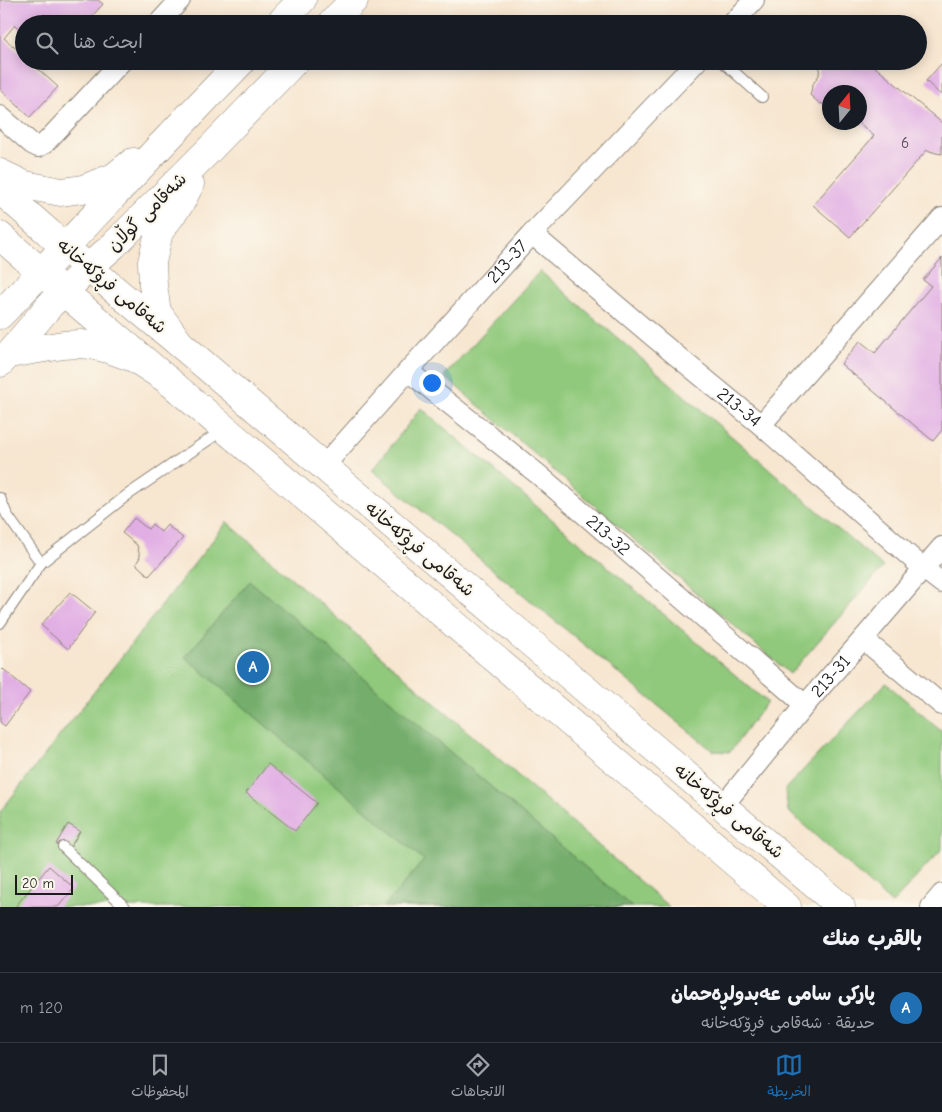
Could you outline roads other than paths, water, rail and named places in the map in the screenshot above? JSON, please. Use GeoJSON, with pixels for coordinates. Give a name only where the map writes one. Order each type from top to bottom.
{"type":"FeatureCollection","features":[{"type":"Feature","properties":{"kind":"main road"},"geometry":{"type":"LineString","coordinates":[[288,15],[302,0]]}},
{"type":"Feature","properties":{"kind":"main road"},"geometry":{"type":"LineString","coordinates":[[340,15],[354,0]]}},
{"type":"Feature","properties":{"kind":"main road","name":"شەقامی گوڵان"},"geometry":{"type":"LineString","coordinates":[[0,315],[233,70]]}},
{"type":"Feature","properties":{"kind":"main road","name":"شەقامی گوڵان"},"geometry":{"type":"LineString","coordinates":[[5,359],[50,305],[114,245],[286,70]]}},
{"type":"Feature","properties":{"kind":"main road"},"geometry":{"type":"LineString","coordinates":[[0,173],[25,185],[61,192],[83,189],[114,177],[177,128]]}},
{"type":"Feature","properties":{"kind":"main road"},"geometry":{"type":"LineString","coordinates":[[180,344],[156,312],[152,262],[159,232],[181,202],[209,150]]}},
{"type":"Feature","properties":{"kind":"main road","name":"شەقامی فڕۆکەخانە"},"geometry":{"type":"LineString","coordinates":[[0,190],[65,248],[841,907]]}},
{"type":"Feature","properties":{"kind":"main road","name":"شەقامی فڕۆکەخانە"},"geometry":{"type":"LineString","coordinates":[[0,236],[787,907]]}},
{"type":"Feature","properties":{"kind":"main road"},"geometry":{"type":"LineString","coordinates":[[5,359],[63,345],[91,345],[134,358],[168,380]]}},
{"type":"Feature","properties":{"kind":"street"},"geometry":{"type":"LineString","coordinates":[[166,15],[180,0]]}},
{"type":"Feature","properties":{"kind":"street"},"geometry":{"type":"LineString","coordinates":[[740,15],[754,0]]}},
{"type":"Feature","properties":{"kind":"street"},"geometry":{"type":"LineString","coordinates":[[0,116],[38,147],[45,143],[114,70]]}},
{"type":"Feature","properties":{"kind":"street","name":"213-37"},"geometry":{"type":"LineString","coordinates":[[323,467],[532,234],[688,70]]}},
{"type":"Feature","properties":{"kind":"street"},"geometry":{"type":"LineString","coordinates":[[761,425],[942,218]]}},
{"type":"Feature","properties":{"kind":"street","name":"213-34"},"geometry":{"type":"LineString","coordinates":[[532,234],[761,425],[942,583]]}},
{"type":"Feature","properties":{"kind":"street","name":"213-32"},"geometry":{"type":"LineString","coordinates":[[408,371],[539,474],[805,704]]}},
{"type":"Feature","properties":{"kind":"street","name":"213-31"},"geometry":{"type":"LineString","coordinates":[[722,807],[805,704],[942,547]]}},
{"type":"Feature","properties":{"kind":"street"},"geometry":{"type":"LineString","coordinates":[[863,639],[942,705]]}},
{"type":"Feature","properties":{"kind":"street"},"geometry":{"type":"LineString","coordinates":[[931,907],[942,894]]}},
{"type":"Feature","properties":{"kind":"lane"},"geometry":{"type":"LineString","coordinates":[[732,70],[762,97]]}},
{"type":"Feature","properties":{"kind":"lane"},"geometry":{"type":"LineString","coordinates":[[0,623],[41,564],[126,496],[214,436]]}},
{"type":"Feature","properties":{"kind":"lane"},"geometry":{"type":"LineString","coordinates":[[0,498],[7,515],[41,564]]}},
{"type":"Feature","properties":{"kind":"lane"},"geometry":{"type":"LineString","coordinates":[[63,847],[125,907]]}},
{"type":"Feature","properties":{"kind":"place","name":"پارکی سامی عەبدولڕەحمان"},"geometry":{"type":"Point","coordinates":[253,667]}}]}
